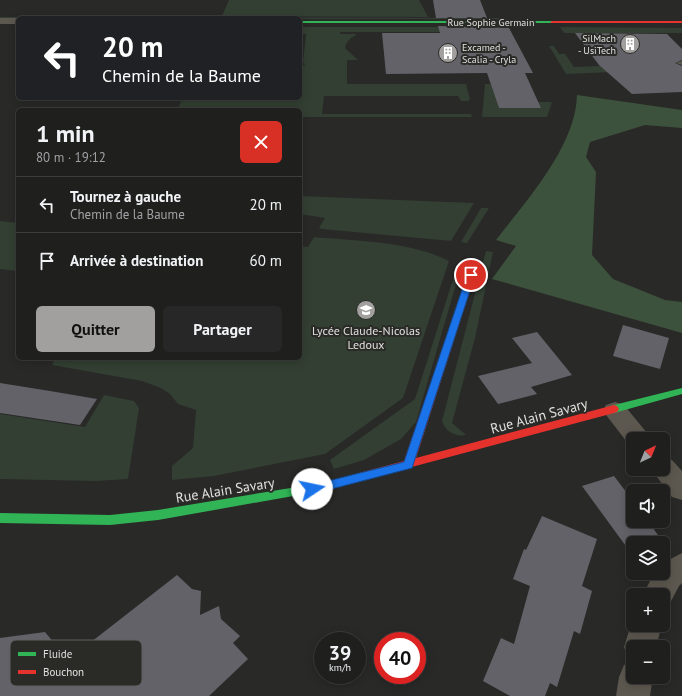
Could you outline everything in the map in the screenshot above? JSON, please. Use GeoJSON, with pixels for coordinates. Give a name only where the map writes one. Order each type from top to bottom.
{"type":"FeatureCollection","features":[{"type":"Feature","properties":{"kind":"street"},"geometry":{"type":"LineString","coordinates":[[0,21],[16,21]]}},
{"type":"Feature","properties":{"kind":"street","name":"Rue Sophie Germain"},"geometry":{"type":"LineString","coordinates":[[302,22],[682,22]]}},
{"type":"Feature","properties":{"kind":"street"},"geometry":{"type":"LineString","coordinates":[[408,465],[471,275]]}},
{"type":"Feature","properties":{"kind":"street","name":"Rue Alain Savary"},"geometry":{"type":"LineString","coordinates":[[0,518],[110,520],[158,515],[327,486],[615,411],[682,391]]}},
{"type":"Feature","properties":{"kind":"street"},"geometry":{"type":"LineString","coordinates":[[615,411],[633,432]]}},
{"type":"Feature","properties":{"kind":"street"},"geometry":{"type":"LineString","coordinates":[[670,475],[682,489]]}},
{"type":"Feature","properties":{"kind":"street"},"geometry":{"type":"LineString","coordinates":[[662,588],[668,576],[682,566]]}},
{"type":"Feature","properties":{"kind":"street"},"geometry":{"type":"LineString","coordinates":[[633,696],[635,684]]}},
{"type":"Feature","properties":{"kind":"green space"},"geometry":{"type":"Polygon","coordinates":[[[229,0],[419,0],[428,17],[302,16],[222,16],[229,0]]]}},
{"type":"Feature","properties":{"kind":"green space"},"geometry":{"type":"Polygon","coordinates":[[[0,17],[16,17],[16,19],[0,19],[0,17]]]}},
{"type":"Feature","properties":{"kind":"green space"},"geometry":{"type":"Polygon","coordinates":[[[302,18],[506,18],[302,19],[302,18]]]}},
{"type":"Feature","properties":{"kind":"green space"},"geometry":{"type":"Polygon","coordinates":[[[302,27],[496,27],[498,32],[340,32],[340,34],[357,34],[351,38],[345,48],[358,60],[347,60],[347,84],[466,84],[470,99],[468,101],[461,101],[458,96],[324,96],[322,114],[471,114],[472,117],[302,117],[302,108],[178,108],[182,100],[302,100],[302,66],[305,65],[303,62],[306,34],[302,34],[302,27]]]}},
{"type":"Feature","properties":{"kind":"green space"},"geometry":{"type":"Polygon","coordinates":[[[560,27],[682,28],[682,33],[564,33],[560,27]]]}},
{"type":"Feature","properties":{"kind":"green space"},"geometry":{"type":"Polygon","coordinates":[[[549,46],[554,46],[559,54],[565,54],[574,67],[600,66],[595,60],[671,60],[682,69],[566,74],[549,46]]]}},
{"type":"Feature","properties":{"kind":"green space"},"geometry":{"type":"Polygon","coordinates":[[[485,84],[491,84],[499,108],[541,108],[538,102],[552,102],[547,117],[482,117],[485,84]]]}},
{"type":"Feature","properties":{"kind":"green space"},"geometry":{"type":"Polygon","coordinates":[[[577,95],[682,110],[682,128],[645,125],[590,142],[586,157],[596,172],[592,255],[613,279],[665,300],[682,302],[682,333],[492,279],[516,246],[496,240],[535,190],[559,153],[568,134],[574,114],[577,95]]]}},
{"type":"Feature","properties":{"kind":"green space"},"geometry":{"type":"Polygon","coordinates":[[[302,196],[474,203],[451,241],[319,228],[325,218],[302,214],[302,196]]]}},
{"type":"Feature","properties":{"kind":"green space"},"geometry":{"type":"Polygon","coordinates":[[[481,208],[489,208],[467,243],[461,242],[481,208]]]}},
{"type":"Feature","properties":{"kind":"green space"},"geometry":{"type":"Polygon","coordinates":[[[0,221],[16,223],[16,271],[0,269],[0,221]]]}},
{"type":"Feature","properties":{"kind":"green space"},"geometry":{"type":"Polygon","coordinates":[[[314,237],[366,241],[417,249],[434,254],[449,261],[403,398],[325,454],[214,476],[172,480],[172,466],[193,448],[196,410],[178,404],[170,394],[161,388],[142,381],[52,365],[54,360],[302,360],[302,246],[308,247],[314,237]]]}},
{"type":"Feature","properties":{"kind":"green space"},"geometry":{"type":"Polygon","coordinates":[[[486,251],[493,252],[475,338],[452,423],[466,435],[458,435],[448,431],[443,425],[442,421],[486,251]]]}},
{"type":"Feature","properties":{"kind":"green space"},"geometry":{"type":"Polygon","coordinates":[[[457,267],[461,267],[416,422],[401,439],[364,460],[334,469],[330,460],[415,399],[457,267]]]}},
{"type":"Feature","properties":{"kind":"green space"},"geometry":{"type":"Polygon","coordinates":[[[104,395],[134,401],[139,408],[128,479],[95,481],[0,479],[0,414],[85,427],[104,395]]]}},
{"type":"Feature","properties":{"kind":"building"},"geometry":{"type":"Polygon","coordinates":[[[433,0],[480,0],[487,18],[436,18],[433,0]]]}},
{"type":"Feature","properties":{"kind":"building","name":"Excamed - Scalia - Cryla"},"geometry":{"type":"Polygon","coordinates":[[[438,26],[509,28],[533,73],[525,73],[541,108],[499,108],[487,73],[386,74],[382,33],[440,33],[438,26]]]}},
{"type":"Feature","properties":{"kind":"building"},"geometry":{"type":"Polygon","coordinates":[[[575,33],[667,34],[682,49],[682,60],[675,63],[682,66],[682,92],[632,94],[599,65],[575,33]]]}},
{"type":"Feature","properties":{"kind":"building"},"geometry":{"type":"Polygon","coordinates":[[[623,325],[669,338],[660,369],[613,356],[623,325]]]}},
{"type":"Feature","properties":{"kind":"building"},"geometry":{"type":"Polygon","coordinates":[[[537,332],[572,375],[531,387],[537,394],[498,404],[478,376],[532,363],[512,338],[537,332]]]}},
{"type":"Feature","properties":{"kind":"building"},"geometry":{"type":"Polygon","coordinates":[[[0,383],[97,399],[80,425],[0,413],[0,383]]]}},
{"type":"Feature","properties":{"kind":"building"},"geometry":{"type":"Polygon","coordinates":[[[614,476],[626,492],[626,528],[653,528],[659,536],[626,536],[626,546],[582,486],[614,476]]]}},
{"type":"Feature","properties":{"kind":"building"},"geometry":{"type":"Polygon","coordinates":[[[542,516],[597,539],[582,586],[592,591],[580,634],[574,631],[557,687],[550,683],[545,696],[510,696],[483,681],[501,638],[514,644],[530,586],[513,579],[524,549],[526,550],[542,516]]]}},
{"type":"Feature","properties":{"kind":"building"},"geometry":{"type":"Polygon","coordinates":[[[177,575],[192,589],[201,591],[200,615],[219,606],[221,619],[240,636],[233,643],[248,659],[209,696],[0,696],[0,638],[45,632],[52,640],[10,640],[10,686],[142,686],[142,640],[94,640],[177,575]]]}},
{"type":"Feature","properties":{"kind":"traffic: fast"},"geometry":{"type":"LineString","coordinates":[[302,22],[552,22]]}},
{"type":"Feature","properties":{"kind":"traffic: fast"},"geometry":{"type":"LineString","coordinates":[[614,409],[682,391]]}},
{"type":"Feature","properties":{"kind":"traffic: fast"},"geometry":{"type":"LineString","coordinates":[[0,518],[110,520],[158,515],[327,486],[363,476]]}},
{"type":"Feature","properties":{"kind":"traffic: jam"},"geometry":{"type":"LineString","coordinates":[[552,22],[682,22]]}},
{"type":"Feature","properties":{"kind":"traffic: jam"},"geometry":{"type":"LineString","coordinates":[[408,465],[471,275]]}},
{"type":"Feature","properties":{"kind":"traffic: jam"},"geometry":{"type":"LineString","coordinates":[[363,476],[614,409]]}},
{"type":"Feature","properties":{"kind":"place","name":"SilMach - UsiTech"},"geometry":{"type":"Point","coordinates":[630,44]}},
{"type":"Feature","properties":{"kind":"place","name":"Excamed - Scalia - Cryla"},"geometry":{"type":"Point","coordinates":[448,53]}},
{"type":"Feature","properties":{"kind":"place","name":"Lycée Claude-Nicolas Ledoux"},"geometry":{"type":"Point","coordinates":[366,310]}},
{"type":"Feature","properties":{"kind":"route"},"geometry":{"type":"LineString","coordinates":[[312,489],[408,465],[471,275]]}}]}
